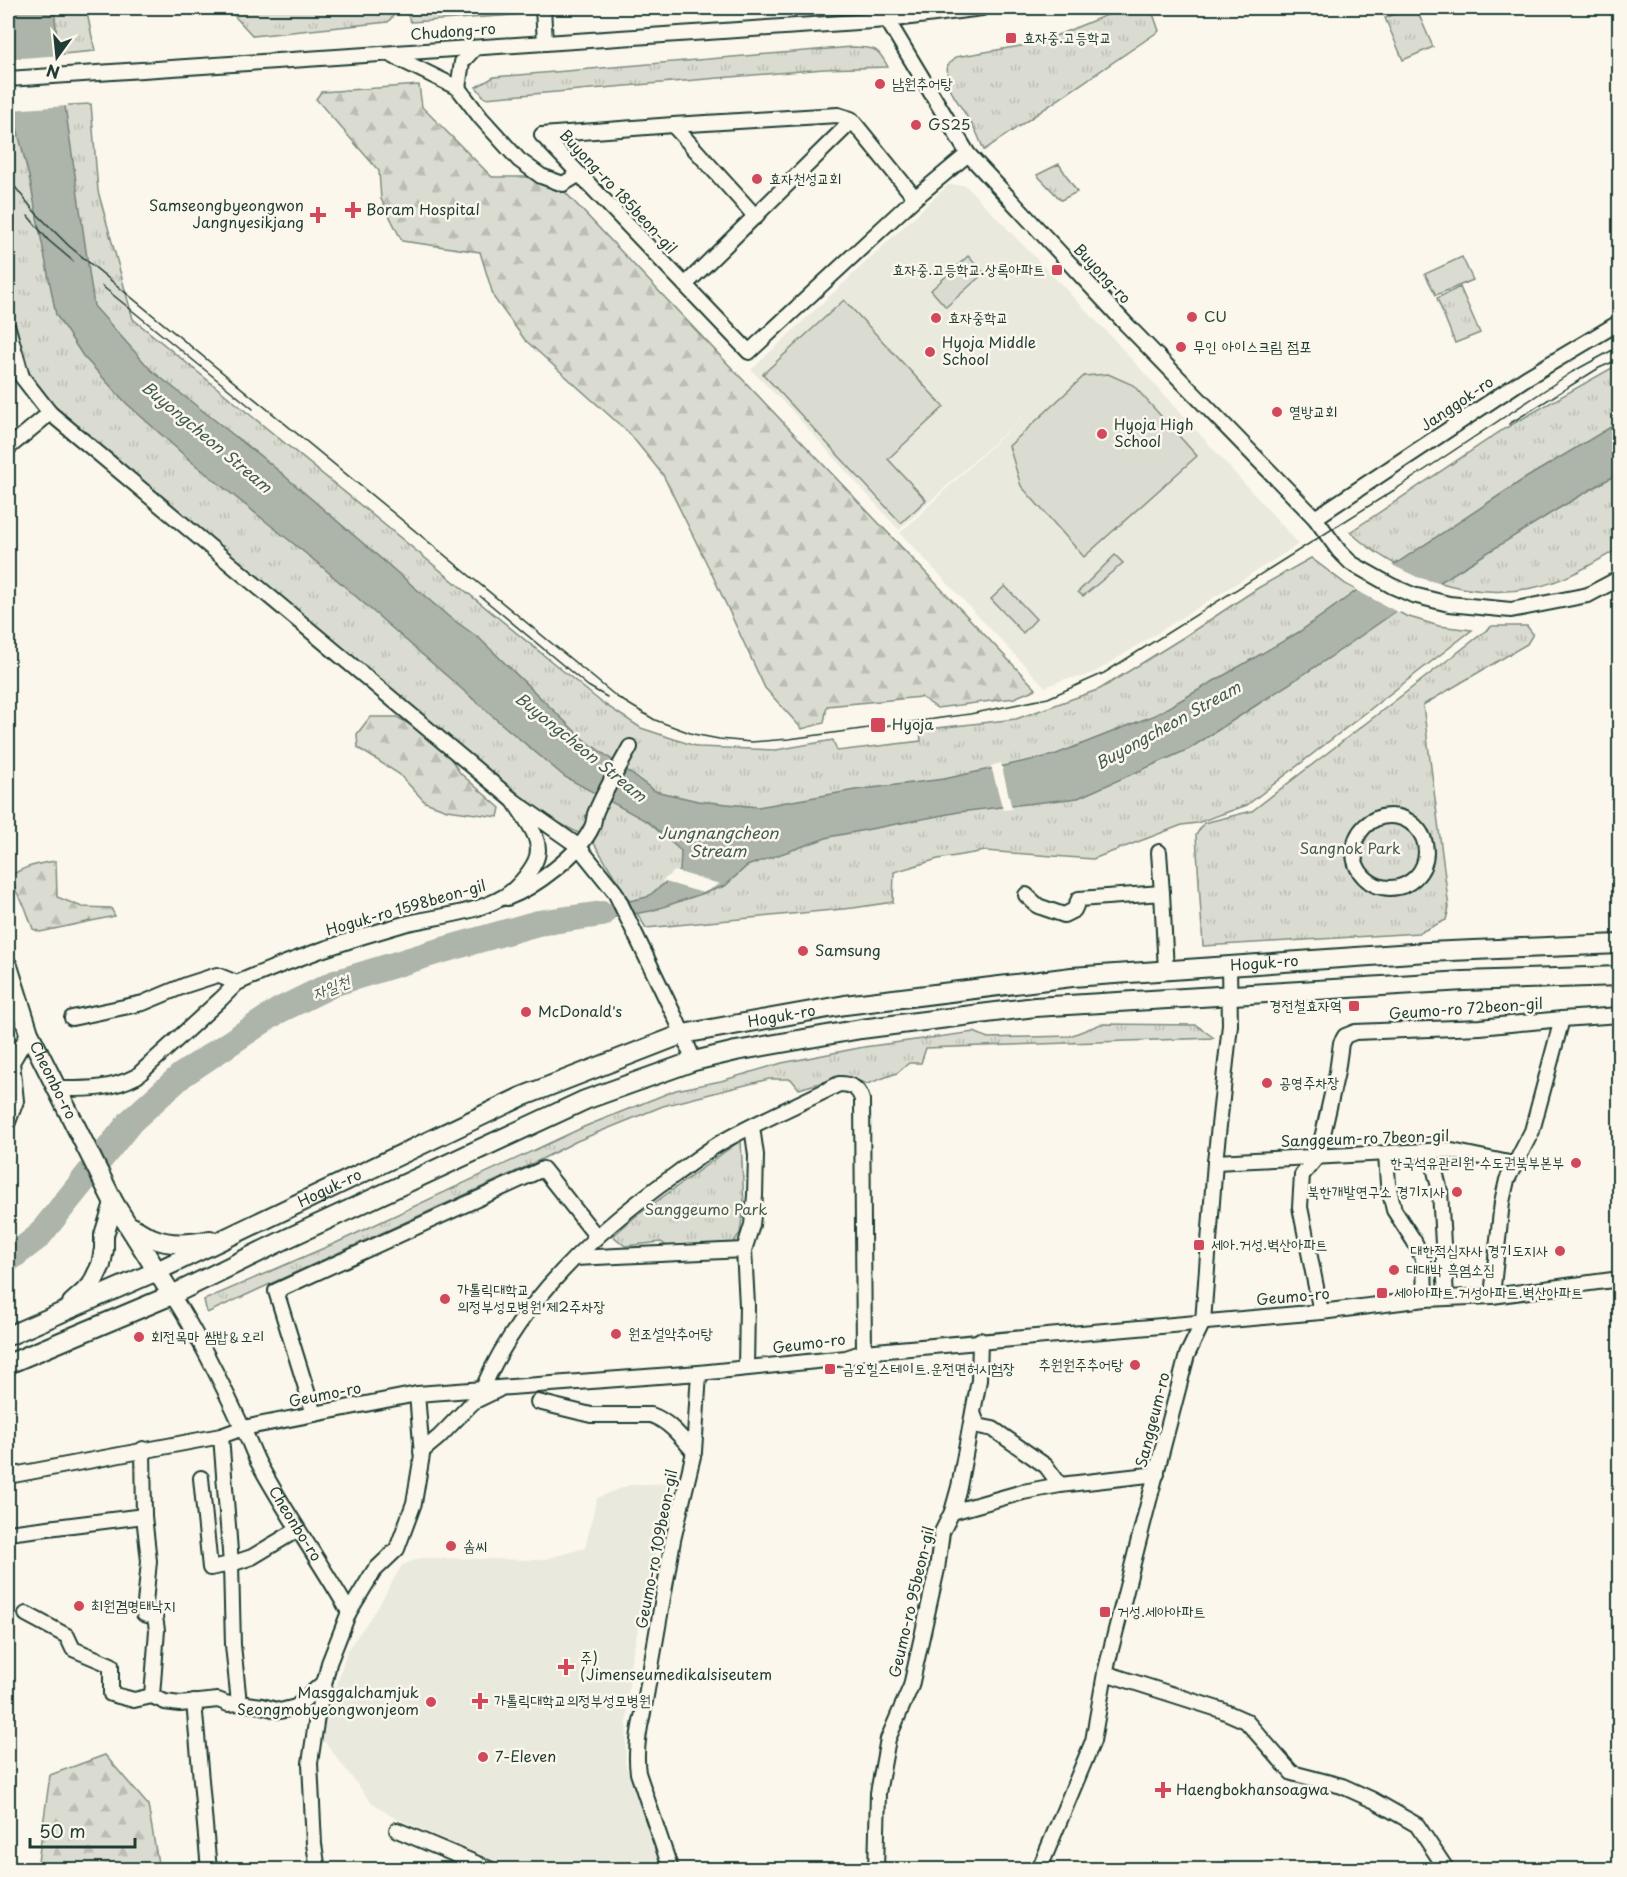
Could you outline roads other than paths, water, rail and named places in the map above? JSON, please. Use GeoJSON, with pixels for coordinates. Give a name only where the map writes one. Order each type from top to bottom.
{"type":"FeatureCollection","features":[{"type":"Feature","properties":{"kind":"main road","name":"Hoguk-ro"},"geometry":{"type":"LineString","coordinates":[[8,1336],[157,1271],[521,1097],[683,1034],[845,1005],[1072,977],[1427,952],[1620,944]]}},
{"type":"Feature","properties":{"kind":"main road","name":"Cheonbo-ro"},"geometry":{"type":"LineString","coordinates":[[8,966],[29,1033],[114,1203],[172,1295]]}},
{"type":"Feature","properties":{"kind":"main road","name":"Hoguk-ro"},"geometry":{"type":"LineString","coordinates":[[8,1364],[172,1295],[288,1238],[585,1100],[694,1061],[736,1051],[861,1029],[1025,1008],[1464,981],[1620,976]]}},
{"type":"Feature","properties":{"kind":"main road"},"geometry":{"type":"LineString","coordinates":[[585,1100],[592,1089],[599,1084],[623,1075],[627,1068],[620,1058]]}},
{"type":"Feature","properties":{"kind":"main road"},"geometry":{"type":"LineString","coordinates":[[51,1317],[71,1304],[91,1286],[101,1265],[105,1249],[104,1235],[114,1203]]}},
{"type":"Feature","properties":{"kind":"main road"},"geometry":{"type":"LineString","coordinates":[[128,1226],[151,1238],[173,1244],[192,1244],[232,1236]]}},
{"type":"Feature","properties":{"kind":"street"},"geometry":{"type":"LineString","coordinates":[[543,8],[545,43]]}},
{"type":"Feature","properties":{"kind":"street","name":"Buyong-ro"},"geometry":{"type":"LineString","coordinates":[[879,8],[968,154],[1126,324],[1315,518],[1351,563],[1413,595],[1449,604],[1511,610],[1588,595],[1620,578]]}},
{"type":"Feature","properties":{"kind":"street","name":"Chudong-ro"},"geometry":{"type":"LineString","coordinates":[[8,79],[887,20],[982,8]]}},
{"type":"Feature","properties":{"kind":"street"},"geometry":{"type":"LineString","coordinates":[[458,88],[462,62],[475,48]]}},
{"type":"Feature","properties":{"kind":"street"},"geometry":{"type":"LineString","coordinates":[[387,53],[458,88],[480,118],[519,160],[542,176],[563,184],[578,175]]}},
{"type":"Feature","properties":{"kind":"street","name":"Buyong-ro 185beon-gil"},"geometry":{"type":"LineString","coordinates":[[852,121],[838,115],[542,135],[749,352],[915,198],[968,154]]}},
{"type":"Feature","properties":{"kind":"street"},"geometry":{"type":"LineString","coordinates":[[685,285],[852,121],[915,198]]}},
{"type":"Feature","properties":{"kind":"street"},"geometry":{"type":"LineString","coordinates":[[673,125],[756,217]]}},
{"type":"Feature","properties":{"kind":"street","name":"Janggok-ro"},"geometry":{"type":"LineString","coordinates":[[1315,518],[1526,378],[1620,322]]}},
{"type":"Feature","properties":{"kind":"street"},"geometry":{"type":"LineString","coordinates":[[8,328],[22,377],[50,413],[514,801],[579,846],[615,892],[694,1061]]}},
{"type":"Feature","properties":{"kind":"street"},"geometry":{"type":"LineString","coordinates":[[8,448],[50,413]]}},
{"type":"Feature","properties":{"kind":"street"},"geometry":{"type":"LineString","coordinates":[[480,907],[523,892],[548,875],[579,846],[592,827],[595,814],[630,747]]}},
{"type":"Feature","properties":{"kind":"street","name":"Hoguk-ro 1598beon-gil"},"geometry":{"type":"LineString","coordinates":[[237,983],[337,943],[480,907],[505,895],[524,878],[536,861],[538,840],[514,801]]}},
{"type":"Feature","properties":{"kind":"street"},"geometry":{"type":"LineString","coordinates":[[1395,816],[1410,821],[1422,833],[1427,849],[1424,866],[1415,879],[1400,887],[1375,885],[1363,876],[1355,862],[1356,838],[1365,825],[1379,817],[1395,816]]}},
{"type":"Feature","properties":{"kind":"street"},"geometry":{"type":"LineString","coordinates":[[1159,852],[1166,971]]}},
{"type":"Feature","properties":{"kind":"street"},"geometry":{"type":"LineString","coordinates":[[1026,895],[1038,906],[1064,915],[1074,910],[1079,899],[1162,893]]}},
{"type":"Feature","properties":{"kind":"street","name":"Sanggeum-ro"},"geometry":{"type":"LineString","coordinates":[[1042,1867],[1093,1741],[1105,1673],[1187,1355],[1203,1322],[1215,1162],[1230,1025],[1229,966]]}},
{"type":"Feature","properties":{"kind":"street"},"geometry":{"type":"LineString","coordinates":[[57,1089],[87,1089],[121,1085],[137,1076],[237,983],[217,975],[143,1003],[72,1018]]}},
{"type":"Feature","properties":{"kind":"street"},"geometry":{"type":"LineString","coordinates":[[1562,1019],[1620,1015]]}},
{"type":"Feature","properties":{"kind":"street","name":"Geumo-ro 72beon-gil"},"geometry":{"type":"LineString","coordinates":[[1318,1156],[1337,1072],[1341,1043],[1345,1036],[1355,1032],[1480,1027],[1562,1019],[1532,1131],[1507,1180],[1502,1202],[1492,1296]]}},
{"type":"Feature","properties":{"kind":"street"},"geometry":{"type":"LineString","coordinates":[[8,1122],[16,1101],[12,1062],[29,1033]]}},
{"type":"Feature","properties":{"kind":"street"},"geometry":{"type":"LineString","coordinates":[[483,1388],[495,1360],[563,1269],[632,1205],[720,1143],[839,1084],[851,1085],[861,1094],[862,1100],[864,1352]]}},
{"type":"Feature","properties":{"kind":"street"},"geometry":{"type":"LineString","coordinates":[[746,1368],[747,1305],[744,1250],[752,1225],[755,1196],[756,1155],[752,1127]]}},
{"type":"Feature","properties":{"kind":"street","name":"Sanggeum-ro 7beon-gil"},"geometry":{"type":"LineString","coordinates":[[1215,1162],[1386,1155],[1447,1150],[1514,1164]]}},
{"type":"Feature","properties":{"kind":"street"},"geometry":{"type":"LineString","coordinates":[[1430,1151],[1440,1191],[1446,1297]]}},
{"type":"Feature","properties":{"kind":"street"},"geometry":{"type":"LineString","coordinates":[[1386,1155],[1388,1184],[1394,1210],[1424,1261],[1425,1299]]}},
{"type":"Feature","properties":{"kind":"street"},"geometry":{"type":"LineString","coordinates":[[1318,1156],[1302,1175],[1300,1207],[1321,1312]]}},
{"type":"Feature","properties":{"kind":"street"},"geometry":{"type":"LineString","coordinates":[[314,1414],[276,1291],[543,1169],[597,1237]]}},
{"type":"Feature","properties":{"kind":"street"},"geometry":{"type":"LineString","coordinates":[[575,1257],[744,1250]]}},
{"type":"Feature","properties":{"kind":"street","name":"Geumo-ro"},"geometry":{"type":"LineString","coordinates":[[8,1476],[220,1436],[243,1428],[417,1394],[746,1368],[846,1358],[864,1352],[1321,1312],[1446,1297],[1492,1296],[1620,1279]]}},
{"type":"Feature","properties":{"kind":"street","name":"Cheonbo-ro"},"geometry":{"type":"LineString","coordinates":[[172,1295],[189,1322],[257,1460],[297,1530],[349,1612]]}},
{"type":"Feature","properties":{"kind":"street","name":"Geumo-ro 95beon-gil"},"geometry":{"type":"LineString","coordinates":[[876,1869],[878,1793],[888,1739],[911,1686],[937,1569],[942,1532],[952,1512],[959,1486],[979,1380],[980,1341]]}},
{"type":"Feature","properties":{"kind":"street","name":"Geumo-ro 109beon-gil"},"geometry":{"type":"LineString","coordinates":[[670,1869],[638,1773],[638,1734],[673,1540],[694,1452],[699,1372]]}},
{"type":"Feature","properties":{"kind":"street"},"geometry":{"type":"LineString","coordinates":[[421,1452],[473,1402],[505,1387]]}},
{"type":"Feature","properties":{"kind":"street"},"geometry":{"type":"LineString","coordinates":[[318,1869],[314,1844],[310,1763],[324,1682],[329,1662],[349,1612],[374,1570],[397,1549],[403,1538],[414,1503],[421,1452],[417,1394]]}},
{"type":"Feature","properties":{"kind":"street"},"geometry":{"type":"LineString","coordinates":[[538,1402],[591,1415],[658,1417],[676,1431],[694,1452]]}},
{"type":"Feature","properties":{"kind":"street"},"geometry":{"type":"LineString","coordinates":[[973,1413],[978,1426],[993,1430],[1046,1466],[1060,1485]]}},
{"type":"Feature","properties":{"kind":"street"},"geometry":{"type":"LineString","coordinates":[[220,1436],[231,1564],[233,1645],[239,1703]]}},
{"type":"Feature","properties":{"kind":"street"},"geometry":{"type":"LineString","coordinates":[[143,1449],[144,1516],[149,1561],[144,1614],[154,1617],[157,1630],[152,1696]]}},
{"type":"Feature","properties":{"kind":"street"},"geometry":{"type":"LineString","coordinates":[[952,1512],[1023,1492],[1157,1473]]}},
{"type":"Feature","properties":{"kind":"street"},"geometry":{"type":"LineString","coordinates":[[201,1478],[210,1568],[252,1557],[297,1530]]}},
{"type":"Feature","properties":{"kind":"street"},"geometry":{"type":"LineString","coordinates":[[8,1533],[144,1516]]}},
{"type":"Feature","properties":{"kind":"street"},"geometry":{"type":"LineString","coordinates":[[26,1614],[67,1636],[73,1649],[111,1665],[111,1694],[134,1700],[152,1696],[172,1703],[218,1700],[228,1704],[262,1706],[280,1711],[296,1707],[324,1682]]}},
{"type":"Feature","properties":{"kind":"street"},"geometry":{"type":"LineString","coordinates":[[1105,1673],[1221,1710],[1246,1721],[1292,1773],[1342,1786],[1373,1800],[1417,1825],[1447,1869]]}},
{"type":"Feature","properties":{"kind":"street"},"geometry":{"type":"LineString","coordinates":[[194,1702],[209,1869]]}},
{"type":"Feature","properties":{"kind":"street"},"geometry":{"type":"LineString","coordinates":[[397,1830],[492,1869]]}},
{"type":"Feature","properties":{"kind":"water","name":"Jungnangcheon Stream"},"geometry":{"type":"Polygon","coordinates":[[[8,8],[54,8],[62,85],[94,306],[151,370],[273,466],[448,616],[479,638],[582,738],[655,791],[698,801],[758,807],[855,790],[944,779],[1054,755],[1155,715],[1299,632],[1374,578],[1524,479],[1619,422],[1619,473],[1421,594],[1329,658],[1189,749],[1078,798],[959,812],[829,837],[747,866],[725,886],[651,911],[568,925],[566,915],[647,897],[680,871],[681,851],[648,822],[565,777],[320,565],[193,463],[126,403],[83,356],[56,315],[30,181],[11,104],[8,8]]]}},
{"type":"Feature","properties":{"kind":"waterway","name":"자일천"},"geometry":{"type":"LineString","coordinates":[[8,1260],[38,1237],[131,1121],[182,1075],[278,1011],[335,983],[436,952],[538,923],[602,914]]}},
{"type":"Feature","properties":{"kind":"tram line"},"geometry":{"type":"LineString","coordinates":[[8,178],[34,211],[69,246],[617,697],[655,720],[693,734],[719,739],[751,742],[789,739],[970,714],[1048,698],[1104,673],[1399,487],[1572,372],[1620,346]]}},
{"type":"Feature","properties":{"kind":"tram line"},"geometry":{"type":"LineString","coordinates":[[28,216],[48,240],[73,261]]}},
{"type":"Feature","properties":{"kind":"tram line"},"geometry":{"type":"LineString","coordinates":[[102,286],[253,409]]}},
{"type":"Feature","properties":{"kind":"tram line"},"geometry":{"type":"LineString","coordinates":[[1509,424],[1599,368],[1620,359]]}},
{"type":"Feature","properties":{"kind":"tram line"},"geometry":{"type":"LineString","coordinates":[[480,596],[588,686],[607,697]]}},
{"type":"Feature","properties":{"kind":"place","name":"효자중.고등학교"},"geometry":{"type":"Point","coordinates":[1011,38]}},
{"type":"Feature","properties":{"kind":"place","name":"남원추어탕"},"geometry":{"type":"Point","coordinates":[880,84]}},
{"type":"Feature","properties":{"kind":"place","name":"GS25"},"geometry":{"type":"Point","coordinates":[916,125]}},
{"type":"Feature","properties":{"kind":"place","name":"효자천성교회"},"geometry":{"type":"Point","coordinates":[757,179]}},
{"type":"Feature","properties":{"kind":"place","name":"Boram Hospital"},"geometry":{"type":"Point","coordinates":[353,210]}},
{"type":"Feature","properties":{"kind":"place","name":"Samseongbyeongwon Jangnyesikjang"},"geometry":{"type":"Point","coordinates":[318,215]}},
{"type":"Feature","properties":{"kind":"place","name":"효자중.고등학교.상록아파트"},"geometry":{"type":"Point","coordinates":[1057,270]}},
{"type":"Feature","properties":{"kind":"place","name":"CU"},"geometry":{"type":"Point","coordinates":[1192,317]}},
{"type":"Feature","properties":{"kind":"place","name":"효자중학교"},"geometry":{"type":"Point","coordinates":[936,318]}},
{"type":"Feature","properties":{"kind":"place","name":"무인 아이스크림 점포"},"geometry":{"type":"Point","coordinates":[1181,347]}},
{"type":"Feature","properties":{"kind":"place","name":"Hyoja Middle School"},"geometry":{"type":"Point","coordinates":[930,352]}},
{"type":"Feature","properties":{"kind":"place","name":"열방교회"},"geometry":{"type":"Point","coordinates":[1277,412]}},
{"type":"Feature","properties":{"kind":"place","name":"Hyoja High School"},"geometry":{"type":"Point","coordinates":[1102,434]}},
{"type":"Feature","properties":{"kind":"place","name":"Hyoja"},"geometry":{"type":"Point","coordinates":[878,725]}},
{"type":"Feature","properties":{"kind":"place","name":"Samsung"},"geometry":{"type":"Point","coordinates":[803,951]}},
{"type":"Feature","properties":{"kind":"place","name":"경전철효자역"},"geometry":{"type":"Point","coordinates":[1354,1006]}},
{"type":"Feature","properties":{"kind":"place","name":"McDonald's"},"geometry":{"type":"Point","coordinates":[526,1012]}},
{"type":"Feature","properties":{"kind":"place","name":"공영주차장"},"geometry":{"type":"Point","coordinates":[1267,1083]}},
{"type":"Feature","properties":{"kind":"place","name":"한국석유관리원 수도권북부본부"},"geometry":{"type":"Point","coordinates":[1576,1163]}},
{"type":"Feature","properties":{"kind":"place","name":"북한개발연구소 경기지사"},"geometry":{"type":"Point","coordinates":[1457,1192]}},
{"type":"Feature","properties":{"kind":"place","name":"세아.거성.벽산아파트"},"geometry":{"type":"Point","coordinates":[1199,1245]}},
{"type":"Feature","properties":{"kind":"place","name":"대한적십자사 경기도지사"},"geometry":{"type":"Point","coordinates":[1560,1251]}},
{"type":"Feature","properties":{"kind":"place","name":"대대박 흑염소집"},"geometry":{"type":"Point","coordinates":[1394,1270]}},
{"type":"Feature","properties":{"kind":"place","name":"세아아파트.거성아파트.벽산아파트"},"geometry":{"type":"Point","coordinates":[1382,1293]}},
{"type":"Feature","properties":{"kind":"place","name":"가톨릭대학교 의정부성모병원 제2주차장"},"geometry":{"type":"Point","coordinates":[445,1299]}},
{"type":"Feature","properties":{"kind":"place","name":"원조설악추어탕"},"geometry":{"type":"Point","coordinates":[616,1334]}},
{"type":"Feature","properties":{"kind":"place","name":"회전목마 쌈밥＆오리"},"geometry":{"type":"Point","coordinates":[139,1337]}},
{"type":"Feature","properties":{"kind":"place","name":"추원원주추어탕"},"geometry":{"type":"Point","coordinates":[1135,1365]}},
{"type":"Feature","properties":{"kind":"place","name":"금오힐스테이트.운전면허시험장"},"geometry":{"type":"Point","coordinates":[830,1369]}},
{"type":"Feature","properties":{"kind":"place","name":"솜씨"},"geometry":{"type":"Point","coordinates":[451,1546]}},
{"type":"Feature","properties":{"kind":"place","name":"최원겸명태낙지"},"geometry":{"type":"Point","coordinates":[79,1606]}},
{"type":"Feature","properties":{"kind":"place","name":"거성.세아아파트"},"geometry":{"type":"Point","coordinates":[1105,1612]}},
{"type":"Feature","properties":{"kind":"place","name":"주) (Jimenseumedikalsiseutem"},"geometry":{"type":"Point","coordinates":[566,1667]}},
{"type":"Feature","properties":{"kind":"place","name":"가톨릭대학교의정부성모병원"},"geometry":{"type":"Point","coordinates":[480,1701]}},
{"type":"Feature","properties":{"kind":"place","name":"Masggalchamjuk Seongmobyeongwonjeom"},"geometry":{"type":"Point","coordinates":[431,1702]}},
{"type":"Feature","properties":{"kind":"place","name":"7-Eleven"},"geometry":{"type":"Point","coordinates":[483,1757]}},
{"type":"Feature","properties":{"kind":"place","name":"Haengbokhansoagwa"},"geometry":{"type":"Point","coordinates":[1163,1790]}},
{"type":"Feature","properties":{"kind":"water label","name":"Buyongcheon Stream"},"geometry":{"type":"Point","coordinates":[207,437]}},
{"type":"Feature","properties":{"kind":"water label","name":"Buyongcheon Stream"},"geometry":{"type":"Point","coordinates":[1168,725]}},
{"type":"Feature","properties":{"kind":"water label","name":"Buyongcheon Stream"},"geometry":{"type":"Point","coordinates":[581,747]}},
{"type":"Feature","properties":{"kind":"park label","name":"Sangnok Park"},"geometry":{"type":"Point","coordinates":[1350,849]}},
{"type":"Feature","properties":{"kind":"park label","name":"Sanggeumo Park"},"geometry":{"type":"Point","coordinates":[706,1210]}}]}
